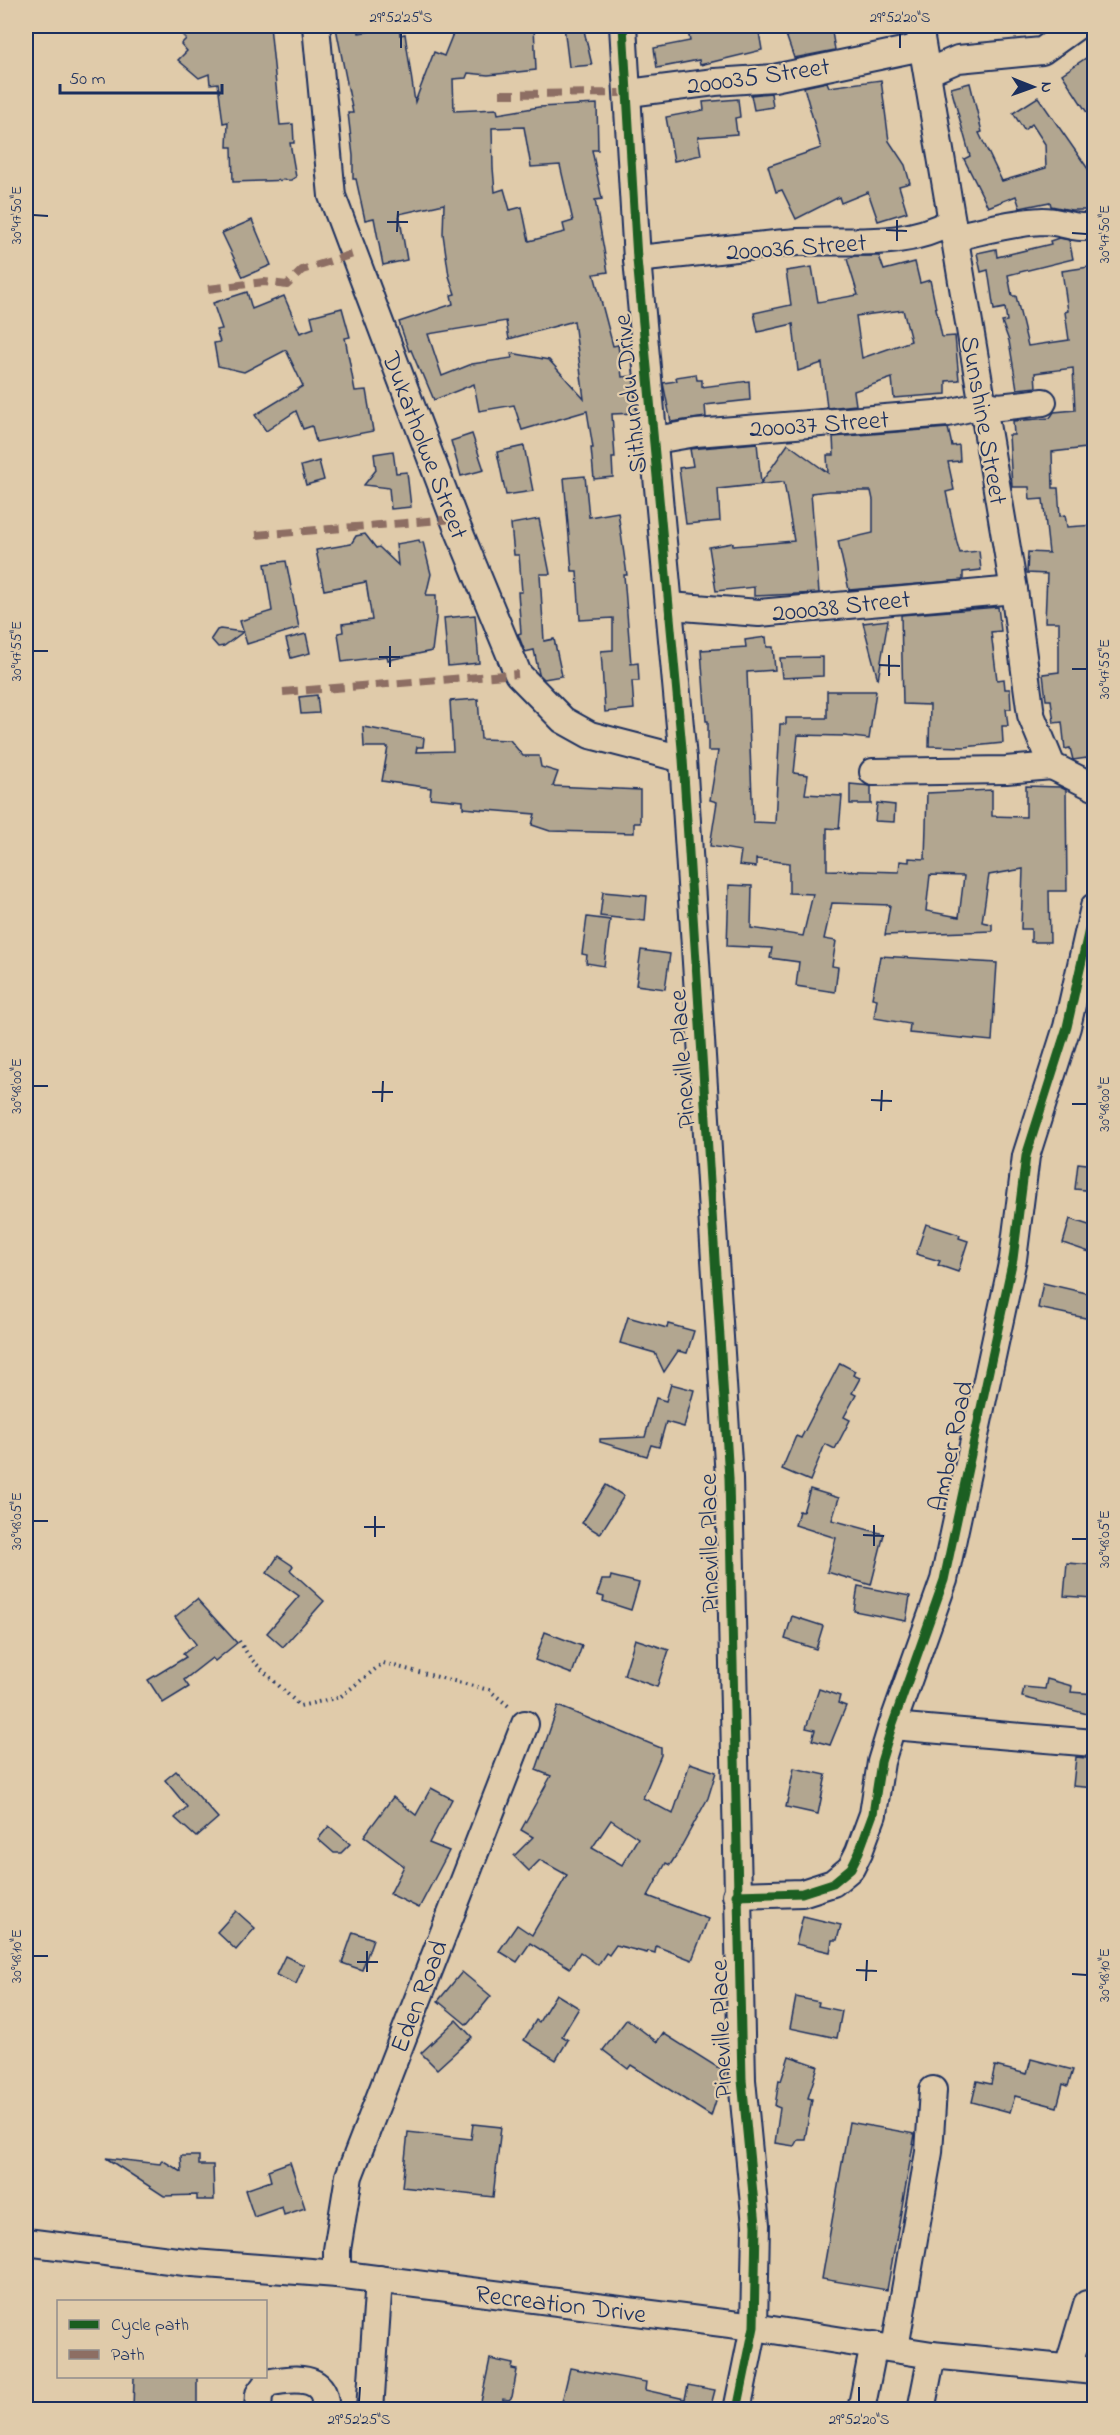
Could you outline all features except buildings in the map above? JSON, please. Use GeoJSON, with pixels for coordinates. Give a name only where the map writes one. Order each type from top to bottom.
{"type":"FeatureCollection","features":[{"type":"Feature","properties":{"kind":"street","name":"Dukatholwe Street"},"geometry":{"type":"LineString","coordinates":[[316,26],[332,196],[454,519],[518,674],[563,720],[590,735],[683,759]]}},
{"type":"Feature","properties":{"kind":"street","name":"Sithundu Drive"},"geometry":{"type":"LineString","coordinates":[[623,26],[629,93],[637,259],[683,759]]}},
{"type":"Feature","properties":{"kind":"street"},"geometry":{"type":"LineString","coordinates":[[928,72],[958,59],[1042,51],[1077,26]]}},
{"type":"Feature","properties":{"kind":"street","name":"200035 Street"},"geometry":{"type":"LineString","coordinates":[[629,93],[715,82],[774,78],[921,36]]}},
{"type":"Feature","properties":{"kind":"street","name":"Sunshine Street"},"geometry":{"type":"LineString","coordinates":[[921,36],[1014,590],[1031,715],[1052,766]]}},
{"type":"Feature","properties":{"kind":"street","name":"200036 Street"},"geometry":{"type":"LineString","coordinates":[[637,259],[798,242],[877,241],[921,236],[953,229],[1030,222],[1050,221],[1071,228],[1095,226]]}},
{"type":"Feature","properties":{"kind":"street","name":"200037 Street"},"geometry":{"type":"LineString","coordinates":[[655,440],[696,433],[948,413],[983,405],[1043,402]]}},
{"type":"Feature","properties":{"kind":"street","name":"200038 Street"},"geometry":{"type":"LineString","coordinates":[[669,606],[759,613],[1014,590]]}},
{"type":"Feature","properties":{"kind":"street","name":"Pineville Place"},"geometry":{"type":"LineString","coordinates":[[683,759],[729,1478],[736,1894],[742,2080],[756,2225],[754,2327],[737,2409]]}},
{"type":"Feature","properties":{"kind":"street"},"geometry":{"type":"LineString","coordinates":[[873,772],[1006,770],[1052,766],[1095,787]]}},
{"type":"Feature","properties":{"kind":"street","name":"Amber Road"},"geometry":{"type":"LineString","coordinates":[[736,1894],[802,1893],[833,1883],[851,1868],[873,1814],[881,1762],[892,1725],[944,1580],[1013,1258],[1026,1156],[1067,1027],[1095,907]]}},
{"type":"Feature","properties":{"kind":"street","name":"Eden Road"},"geometry":{"type":"LineString","coordinates":[[337,2274],[337,2250],[349,2176],[525,1724]]}},
{"type":"Feature","properties":{"kind":"street"},"geometry":{"type":"LineString","coordinates":[[892,1725],[1095,1743]]}},
{"type":"Feature","properties":{"kind":"street"},"geometry":{"type":"LineString","coordinates":[[861,2409],[885,2346],[929,2152],[933,2090]]}},
{"type":"Feature","properties":{"kind":"street","name":"Recreation Drive"},"geometry":{"type":"LineString","coordinates":[[26,2242],[193,2263],[379,2279],[754,2327],[932,2355],[1095,2371]]}},
{"type":"Feature","properties":{"kind":"street"},"geometry":{"type":"LineString","coordinates":[[370,2409],[379,2279]]}},
{"type":"Feature","properties":{"kind":"street"},"geometry":{"type":"LineString","coordinates":[[1068,2368],[1087,2304]]}},
{"type":"Feature","properties":{"kind":"street"},"geometry":{"type":"LineString","coordinates":[[921,2409],[932,2355]]}},
{"type":"Feature","properties":{"kind":"street"},"geometry":{"type":"LineString","coordinates":[[258,2409],[259,2394],[267,2383],[303,2380],[314,2382],[320,2388],[326,2409]]}},
{"type":"Feature","properties":{"kind":"path"},"geometry":{"type":"LineString","coordinates":[[239,1641],[251,1659],[300,1706],[340,1697],[383,1663],[489,1690],[515,1711],[525,1724]]}},
{"type":"Feature","properties":{"kind":"marked path"},"geometry":{"type":"LineString","coordinates":[[500,94],[629,93]]}},
{"type":"Feature","properties":{"kind":"marked path"},"geometry":{"type":"LineString","coordinates":[[208,289],[264,282],[287,285],[302,270],[353,254]]}},
{"type":"Feature","properties":{"kind":"marked path"},"geometry":{"type":"LineString","coordinates":[[256,535],[454,519]]}},
{"type":"Feature","properties":{"kind":"marked path"},"geometry":{"type":"LineString","coordinates":[[283,692],[518,674]]}},
{"type":"Feature","properties":{"kind":"cycle path"},"geometry":{"type":"LineString","coordinates":[[623,26],[637,259],[683,759],[729,1478],[742,2080],[756,2225],[754,2327],[737,2410]]}},
{"type":"Feature","properties":{"kind":"cycle path"},"geometry":{"type":"LineString","coordinates":[[736,1895],[802,1893],[833,1883],[851,1868],[873,1814],[881,1762],[944,1580],[1013,1259],[1026,1156],[1067,1027],[1094,907]]}}]}
